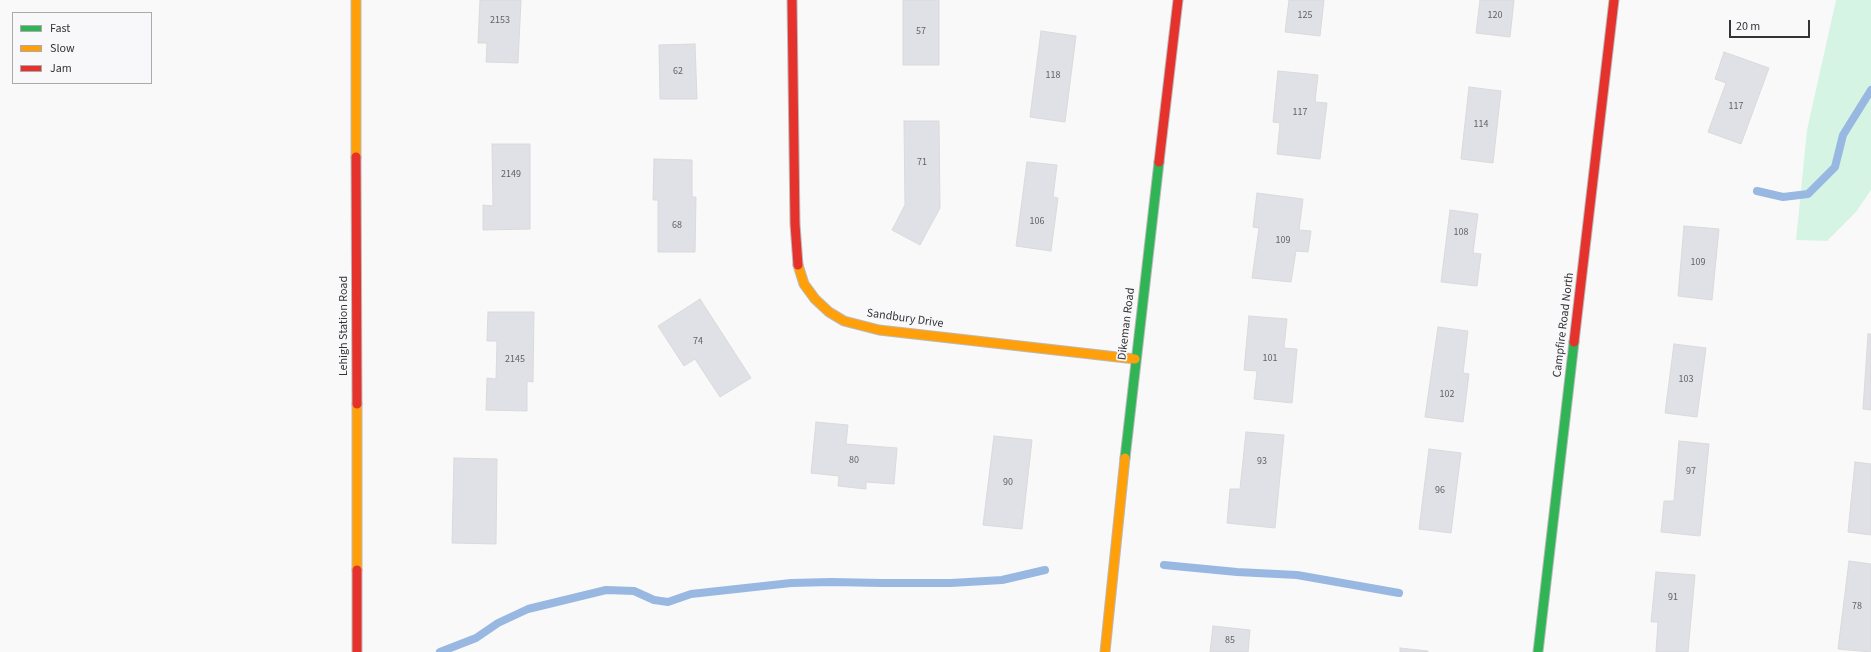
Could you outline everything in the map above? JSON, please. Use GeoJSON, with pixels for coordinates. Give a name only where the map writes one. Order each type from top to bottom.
{"type":"FeatureCollection","features":[{"type":"Feature","properties":{"kind":"street","name":"Lehigh Station Road"},"geometry":{"type":"LineString","coordinates":[[356,0],[357,652]]}},
{"type":"Feature","properties":{"kind":"street","name":"Sandbury Drive"},"geometry":{"type":"LineString","coordinates":[[792,0],[797,262],[804,284],[815,299],[828,312],[844,321],[879,330],[1135,358]]}},
{"type":"Feature","properties":{"kind":"street","name":"Dikeman Road"},"geometry":{"type":"LineString","coordinates":[[1104,652],[1135,358],[1178,0]]}},
{"type":"Feature","properties":{"kind":"street","name":"Campfire Road North"},"geometry":{"type":"LineString","coordinates":[[1538,652],[1614,0]]}},
{"type":"Feature","properties":{"kind":"green space"},"geometry":{"type":"Polygon","coordinates":[[[1836,0],[1871,0],[1871,190],[1856,212],[1827,241],[1796,240],[1807,130],[1836,0]]]}},
{"type":"Feature","properties":{"kind":"building"},"geometry":{"type":"Polygon","coordinates":[[[480,0],[521,0],[518,63],[486,62],[487,43],[478,43],[480,0]]]}},
{"type":"Feature","properties":{"kind":"building"},"geometry":{"type":"Polygon","coordinates":[[[903,0],[939,0],[939,65],[903,65],[903,0]]]}},
{"type":"Feature","properties":{"kind":"building"},"geometry":{"type":"Polygon","coordinates":[[[1289,0],[1324,0],[1320,36],[1285,32],[1289,0]]]}},
{"type":"Feature","properties":{"kind":"building"},"geometry":{"type":"Polygon","coordinates":[[[1480,0],[1514,0],[1510,37],[1476,33],[1480,0]]]}},
{"type":"Feature","properties":{"kind":"building"},"geometry":{"type":"Polygon","coordinates":[[[1041,31],[1076,36],[1065,122],[1030,117],[1041,31]]]}},
{"type":"Feature","properties":{"kind":"building"},"geometry":{"type":"Polygon","coordinates":[[[695,44],[697,99],[660,99],[659,45],[695,44]]]}},
{"type":"Feature","properties":{"kind":"building"},"geometry":{"type":"Polygon","coordinates":[[[1724,52],[1769,68],[1741,144],[1708,132],[1726,83],[1715,79],[1724,52]]]}},
{"type":"Feature","properties":{"kind":"building"},"geometry":{"type":"Polygon","coordinates":[[[1278,71],[1318,75],[1315,102],[1327,103],[1320,159],[1277,154],[1280,123],[1273,122],[1278,71]]]}},
{"type":"Feature","properties":{"kind":"building"},"geometry":{"type":"Polygon","coordinates":[[[1469,87],[1501,91],[1493,163],[1461,159],[1469,87]]]}},
{"type":"Feature","properties":{"kind":"building"},"geometry":{"type":"Polygon","coordinates":[[[904,121],[939,121],[940,208],[920,245],[892,230],[905,205],[904,121]]]}},
{"type":"Feature","properties":{"kind":"building"},"geometry":{"type":"Polygon","coordinates":[[[492,144],[530,144],[530,229],[483,230],[483,205],[493,206],[492,144]]]}},
{"type":"Feature","properties":{"kind":"building"},"geometry":{"type":"Polygon","coordinates":[[[654,159],[692,160],[692,197],[696,197],[695,252],[658,252],[658,200],[653,200],[654,159]]]}},
{"type":"Feature","properties":{"kind":"building"},"geometry":{"type":"Polygon","coordinates":[[[1027,162],[1057,165],[1053,197],[1058,198],[1051,251],[1016,246],[1027,162]]]}},
{"type":"Feature","properties":{"kind":"building"},"geometry":{"type":"Polygon","coordinates":[[[1257,193],[1303,199],[1299,230],[1311,231],[1308,252],[1296,251],[1291,282],[1252,278],[1259,228],[1253,227],[1257,193]]]}},
{"type":"Feature","properties":{"kind":"building"},"geometry":{"type":"Polygon","coordinates":[[[1450,210],[1478,214],[1473,253],[1481,254],[1477,286],[1441,282],[1450,210]]]}},
{"type":"Feature","properties":{"kind":"building"},"geometry":{"type":"Polygon","coordinates":[[[1684,226],[1719,229],[1712,300],[1678,296],[1684,226]]]}},
{"type":"Feature","properties":{"kind":"building"},"geometry":{"type":"Polygon","coordinates":[[[700,299],[751,378],[720,397],[695,359],[684,366],[658,326],[700,299]]]}},
{"type":"Feature","properties":{"kind":"building"},"geometry":{"type":"Polygon","coordinates":[[[488,312],[534,312],[533,382],[527,381],[527,411],[486,410],[487,378],[496,379],[497,341],[487,341],[488,312]]]}},
{"type":"Feature","properties":{"kind":"building"},"geometry":{"type":"Polygon","coordinates":[[[1249,316],[1287,319],[1284,348],[1297,349],[1292,403],[1254,399],[1257,371],[1244,370],[1249,316]]]}},
{"type":"Feature","properties":{"kind":"building"},"geometry":{"type":"Polygon","coordinates":[[[1438,327],[1468,331],[1463,373],[1469,374],[1463,422],[1425,417],[1438,327]]]}},
{"type":"Feature","properties":{"kind":"building"},"geometry":{"type":"Polygon","coordinates":[[[1868,334],[1871,334],[1871,410],[1863,409],[1868,334]]]}},
{"type":"Feature","properties":{"kind":"building"},"geometry":{"type":"Polygon","coordinates":[[[1674,344],[1706,348],[1697,417],[1665,413],[1674,344]]]}},
{"type":"Feature","properties":{"kind":"building"},"geometry":{"type":"Polygon","coordinates":[[[816,422],[848,425],[846,444],[897,448],[894,484],[866,482],[866,489],[838,486],[839,476],[811,473],[816,422]]]}},
{"type":"Feature","properties":{"kind":"building"},"geometry":{"type":"Polygon","coordinates":[[[1246,432],[1284,435],[1275,528],[1227,523],[1230,489],[1240,489],[1246,432]]]}},
{"type":"Feature","properties":{"kind":"building"},"geometry":{"type":"Polygon","coordinates":[[[994,436],[1032,440],[1022,529],[983,525],[994,436]]]}},
{"type":"Feature","properties":{"kind":"building"},"geometry":{"type":"Polygon","coordinates":[[[1679,441],[1709,444],[1700,536],[1661,532],[1664,501],[1674,501],[1679,441]]]}},
{"type":"Feature","properties":{"kind":"building"},"geometry":{"type":"Polygon","coordinates":[[[1429,449],[1461,453],[1451,533],[1419,529],[1429,449]]]}},
{"type":"Feature","properties":{"kind":"building"},"geometry":{"type":"Polygon","coordinates":[[[454,458],[497,459],[496,544],[452,543],[454,458]]]}},
{"type":"Feature","properties":{"kind":"building"},"geometry":{"type":"Polygon","coordinates":[[[1855,462],[1871,464],[1871,535],[1848,532],[1855,462]]]}},
{"type":"Feature","properties":{"kind":"building"},"geometry":{"type":"Polygon","coordinates":[[[1849,561],[1871,564],[1871,652],[1838,649],[1849,561]]]}},
{"type":"Feature","properties":{"kind":"building"},"geometry":{"type":"Polygon","coordinates":[[[1656,572],[1695,575],[1688,652],[1656,652],[1658,622],[1651,622],[1656,572]]]}},
{"type":"Feature","properties":{"kind":"building"},"geometry":{"type":"Polygon","coordinates":[[[1213,626],[1250,630],[1248,652],[1210,652],[1213,626]]]}},
{"type":"Feature","properties":{"kind":"building"},"geometry":{"type":"Polygon","coordinates":[[[1400,648],[1428,651],[1428,652],[1400,652],[1400,648]]]}},
{"type":"Feature","properties":{"kind":"waterway"},"geometry":{"type":"LineString","coordinates":[[1757,191],[1783,197],[1808,194],[1835,167],[1843,135],[1871,90]]}},
{"type":"Feature","properties":{"kind":"waterway"},"geometry":{"type":"LineString","coordinates":[[1164,565],[1237,572],[1297,575],[1399,593]]}},
{"type":"Feature","properties":{"kind":"waterway"},"geometry":{"type":"LineString","coordinates":[[440,652],[476,638],[498,623],[528,609],[606,590],[634,591],[654,600],[668,602],[691,594],[791,583],[951,583],[1002,580],[1045,570]]}},
{"type":"Feature","properties":{"kind":"traffic: fast"},"geometry":{"type":"LineString","coordinates":[[1125,458],[1159,162]]}},
{"type":"Feature","properties":{"kind":"traffic: fast"},"geometry":{"type":"LineString","coordinates":[[1538,652],[1574,342]]}},
{"type":"Feature","properties":{"kind":"traffic: slow"},"geometry":{"type":"LineString","coordinates":[[356,0],[356,157]]}},
{"type":"Feature","properties":{"kind":"traffic: slow"},"geometry":{"type":"LineString","coordinates":[[798,265],[804,284],[815,299],[829,312],[844,321],[879,330],[1135,359]]}},
{"type":"Feature","properties":{"kind":"traffic: slow"},"geometry":{"type":"LineString","coordinates":[[357,404],[357,570]]}},
{"type":"Feature","properties":{"kind":"traffic: slow"},"geometry":{"type":"LineString","coordinates":[[1105,652],[1125,458]]}},
{"type":"Feature","properties":{"kind":"traffic: jam"},"geometry":{"type":"LineString","coordinates":[[792,0],[795,224],[798,265]]}},
{"type":"Feature","properties":{"kind":"traffic: jam"},"geometry":{"type":"LineString","coordinates":[[1159,162],[1178,0]]}},
{"type":"Feature","properties":{"kind":"traffic: jam"},"geometry":{"type":"LineString","coordinates":[[1574,342],[1614,0]]}},
{"type":"Feature","properties":{"kind":"traffic: jam"},"geometry":{"type":"LineString","coordinates":[[356,157],[357,404]]}},
{"type":"Feature","properties":{"kind":"traffic: jam"},"geometry":{"type":"LineString","coordinates":[[357,570],[357,652]]}}]}
